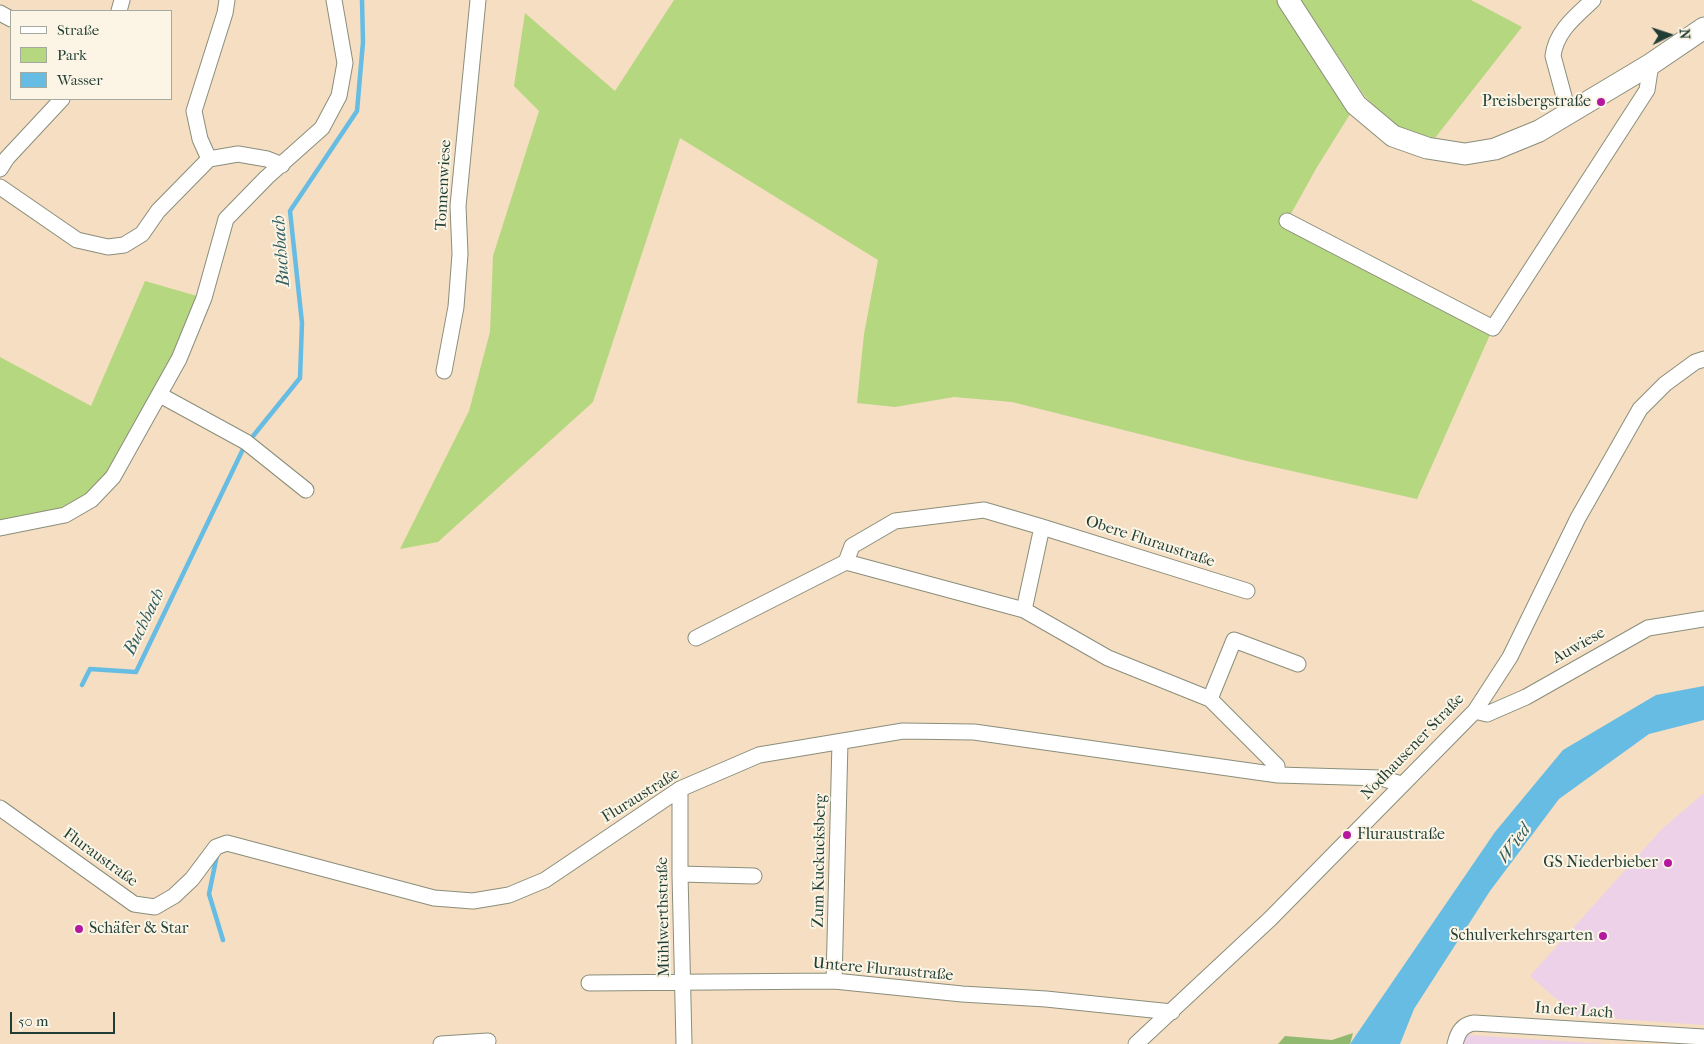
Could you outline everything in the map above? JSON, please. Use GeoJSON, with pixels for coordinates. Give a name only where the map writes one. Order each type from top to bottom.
{"type":"FeatureCollection","features":[{"type":"Feature","properties":{"kind":"street"},"geometry":{"type":"LineString","coordinates":[[209,159],[200,139],[194,111],[225,13],[227,0]]}},
{"type":"Feature","properties":{"kind":"street"},"geometry":{"type":"LineString","coordinates":[[0,528],[65,515],[91,500],[113,477],[160,395],[204,298],[226,219],[267,177],[322,128],[340,96],[345,63],[334,0]]}},
{"type":"Feature","properties":{"kind":"street","name":"Tonnenwiese"},"geometry":{"type":"LineString","coordinates":[[444,371],[456,307],[460,254],[458,206],[478,0]]}},
{"type":"Feature","properties":{"kind":"street"},"geometry":{"type":"LineString","coordinates":[[1288,0],[1356,104],[1392,136],[1427,148],[1465,154],[1511,144],[1569,115],[1651,64],[1704,28]]}},
{"type":"Feature","properties":{"kind":"street"},"geometry":{"type":"LineString","coordinates":[[1569,115],[1553,56],[1554,46],[1567,25],[1593,0]]}},
{"type":"Feature","properties":{"kind":"street"},"geometry":{"type":"LineString","coordinates":[[1287,221],[1492,328],[1647,90],[1651,64]]}},
{"type":"Feature","properties":{"kind":"street"},"geometry":{"type":"LineString","coordinates":[[0,169],[7,158],[61,100]]}},
{"type":"Feature","properties":{"kind":"street"},"geometry":{"type":"LineString","coordinates":[[0,187],[77,240],[108,247],[124,245],[142,234],[158,211],[209,159],[238,154],[267,158],[282,165]]}},
{"type":"Feature","properties":{"kind":"street","name":"Nodhausener Straße"},"geometry":{"type":"LineString","coordinates":[[1136,1044],[1270,919],[1474,711],[1510,657],[1578,518],[1640,409],[1665,384],[1695,362],[1704,359]]}},
{"type":"Feature","properties":{"kind":"street"},"geometry":{"type":"LineString","coordinates":[[160,395],[246,442],[306,490]]}},
{"type":"Feature","properties":{"kind":"street","name":"Obere Fluraustraße"},"geometry":{"type":"LineString","coordinates":[[846,562],[852,546],[895,520],[984,510],[1042,526],[1248,591]]}},
{"type":"Feature","properties":{"kind":"street"},"geometry":{"type":"LineString","coordinates":[[1024,610],[1042,526]]}},
{"type":"Feature","properties":{"kind":"street"},"geometry":{"type":"LineString","coordinates":[[696,638],[846,562],[1024,610],[1108,658],[1210,699],[1277,766],[1278,775]]}},
{"type":"Feature","properties":{"kind":"street","name":"Auwiese"},"geometry":{"type":"LineString","coordinates":[[1474,711],[1487,714],[1526,697],[1648,628],[1704,619]]}},
{"type":"Feature","properties":{"kind":"street"},"geometry":{"type":"LineString","coordinates":[[1210,699],[1234,640],[1298,664]]}},
{"type":"Feature","properties":{"kind":"street","name":"Fluraustraße"},"geometry":{"type":"LineString","coordinates":[[0,808],[134,904],[155,906],[174,896],[192,879],[216,846],[227,843],[434,898],[473,901],[509,895],[545,880],[680,789],[759,755],[903,730],[974,732],[1278,775],[1380,778],[1401,784]]}},
{"type":"Feature","properties":{"kind":"street","name":"Zum Kuckucksberg"},"geometry":{"type":"LineString","coordinates":[[834,981],[840,742]]}},
{"type":"Feature","properties":{"kind":"street","name":"Mühlwerthstraße"},"geometry":{"type":"LineString","coordinates":[[680,789],[684,1044]]}},
{"type":"Feature","properties":{"kind":"street"},"geometry":{"type":"LineString","coordinates":[[680,874],[754,876]]}},
{"type":"Feature","properties":{"kind":"street","name":"Untere Fluraustraße"},"geometry":{"type":"LineString","coordinates":[[589,983],[683,984],[834,981],[1172,1012]]}},
{"type":"Feature","properties":{"kind":"street","name":"In der Lach"},"geometry":{"type":"LineString","coordinates":[[1455,1044],[1458,1033],[1466,1024],[1474,1023],[1704,1037]]}},
{"type":"Feature","properties":{"kind":"street"},"geometry":{"type":"LineString","coordinates":[[441,1044],[488,1041]]}},
{"type":"Feature","properties":{"kind":"shaded area"},"geometry":{"type":"Polygon","coordinates":[[[1704,793],[1704,1025],[1576,1016],[1530,976],[1662,829],[1704,793]]]}},
{"type":"Feature","properties":{"kind":"shaded area"},"geometry":{"type":"Polygon","coordinates":[[[1466,1035],[1605,1044],[1462,1044],[1466,1035]]]}},
{"type":"Feature","properties":{"kind":"green space"},"geometry":{"type":"Polygon","coordinates":[[[674,0],[1278,0],[1352,111],[1317,167],[1287,221],[1493,328],[1417,499],[1247,461],[1012,402],[954,397],[895,407],[857,403],[864,334],[878,260],[680,138],[593,402],[438,542],[400,549],[469,411],[490,332],[493,256],[539,111],[514,86],[525,13],[615,91],[674,0]]]}},
{"type":"Feature","properties":{"kind":"green space"},"geometry":{"type":"Polygon","coordinates":[[[1301,0],[1471,0],[1522,27],[1435,138],[1393,128],[1363,94],[1301,0]]]}},
{"type":"Feature","properties":{"kind":"green space"},"geometry":{"type":"Polygon","coordinates":[[[145,281],[204,298],[113,477],[65,515],[0,527],[0,357],[91,406],[145,281]]]}},
{"type":"Feature","properties":{"kind":"green space"},"geometry":{"type":"Polygon","coordinates":[[[1353,1033],[1350,1044],[1278,1044],[1285,1036],[1332,1040],[1353,1033]]]}},
{"type":"Feature","properties":{"kind":"water","name":"Wied"},"geometry":{"type":"Polygon","coordinates":[[[1704,686],[1704,720],[1649,734],[1559,799],[1490,891],[1414,1009],[1400,1044],[1350,1044],[1495,832],[1563,750],[1656,695],[1704,686]]]}},
{"type":"Feature","properties":{"kind":"waterway","name":"Buchbach"},"geometry":{"type":"LineString","coordinates":[[249,441],[300,378],[302,323],[290,211],[357,111],[363,42],[362,0]]}},
{"type":"Feature","properties":{"kind":"waterway","name":"Buchbach"},"geometry":{"type":"LineString","coordinates":[[82,685],[90,669],[136,672],[245,445]]}},
{"type":"Feature","properties":{"kind":"waterway","name":"Buchbach"},"geometry":{"type":"LineString","coordinates":[[217,855],[209,894],[223,940]]}},
{"type":"Feature","properties":{"kind":"place","name":"Preisbergstraße"},"geometry":{"type":"Point","coordinates":[1601,102]}},
{"type":"Feature","properties":{"kind":"place","name":"Fluraustraße"},"geometry":{"type":"Point","coordinates":[1347,835]}},
{"type":"Feature","properties":{"kind":"place","name":"GS Niederbieber"},"geometry":{"type":"Point","coordinates":[1668,863]}},
{"type":"Feature","properties":{"kind":"place","name":"Schäfer & Star"},"geometry":{"type":"Point","coordinates":[79,929]}},
{"type":"Feature","properties":{"kind":"place","name":"Schulverkehrsgarten"},"geometry":{"type":"Point","coordinates":[1603,936]}}]}
